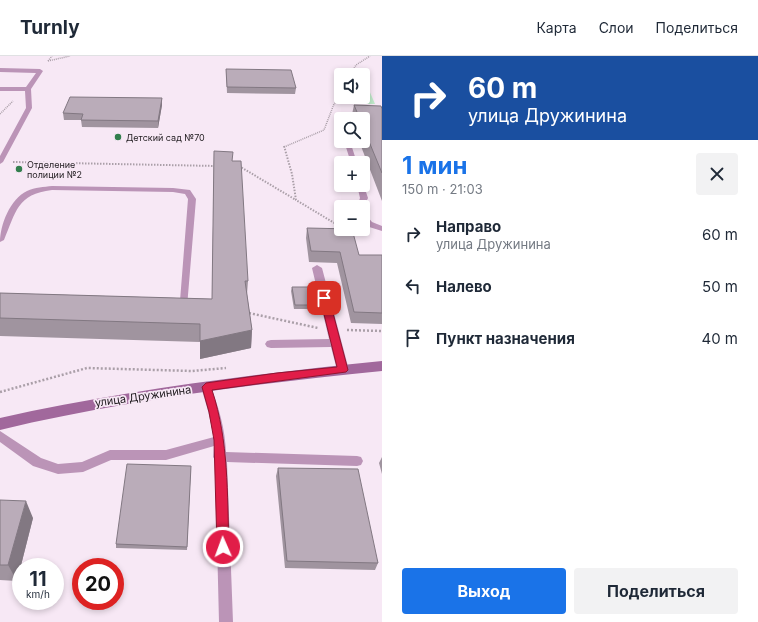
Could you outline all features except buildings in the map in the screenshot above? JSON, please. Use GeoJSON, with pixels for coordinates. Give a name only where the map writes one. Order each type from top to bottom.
{"type":"FeatureCollection","features":[{"type":"Feature","properties":{"kind":"main road","name":"улица Дружинина"},"geometry":{"type":"LineString","coordinates":[[0,424],[58,410],[277,376],[382,366]]}},
{"type":"Feature","properties":{"kind":"street"},"geometry":{"type":"LineString","coordinates":[[317,268],[343,370]]}},
{"type":"Feature","properties":{"kind":"street"},"geometry":{"type":"LineString","coordinates":[[271,344],[336,343]]}},
{"type":"Feature","properties":{"kind":"lane"},"geometry":{"type":"LineString","coordinates":[[0,70],[40,71],[28,89],[29,108],[0,162]]}},
{"type":"Feature","properties":{"kind":"lane"},"geometry":{"type":"LineString","coordinates":[[0,89],[28,89]]}},
{"type":"Feature","properties":{"kind":"lane"},"geometry":{"type":"LineString","coordinates":[[370,118],[382,118]]}},
{"type":"Feature","properties":{"kind":"lane"},"geometry":{"type":"LineString","coordinates":[[0,240],[20,198],[34,190],[74,188],[173,190],[187,192],[192,198],[184,305],[169,304]]}},
{"type":"Feature","properties":{"kind":"lane"},"geometry":{"type":"LineString","coordinates":[[370,224],[382,229]]}},
{"type":"Feature","properties":{"kind":"lane"},"geometry":{"type":"LineString","coordinates":[[206,387],[214,412],[220,440],[219,457],[226,622]]}},
{"type":"Feature","properties":{"kind":"lane"},"geometry":{"type":"LineString","coordinates":[[0,436],[37,462],[58,469],[83,467],[110,455],[166,455],[220,440]]}},
{"type":"Feature","properties":{"kind":"lane"},"geometry":{"type":"LineString","coordinates":[[219,457],[357,461]]}},
{"type":"Feature","properties":{"kind":"path"},"geometry":{"type":"LineString","coordinates":[[48,61],[70,56]]}},
{"type":"Feature","properties":{"kind":"path"},"geometry":{"type":"LineString","coordinates":[[352,68],[359,61],[370,56]]}},
{"type":"Feature","properties":{"kind":"path"},"geometry":{"type":"LineString","coordinates":[[296,200],[292,174],[284,146],[324,130]]}},
{"type":"Feature","properties":{"kind":"path"},"geometry":{"type":"LineString","coordinates":[[8,162],[222,165]]}},
{"type":"Feature","properties":{"kind":"path"},"geometry":{"type":"LineString","coordinates":[[232,162],[334,223]]}},
{"type":"Feature","properties":{"kind":"path"},"geometry":{"type":"LineString","coordinates":[[242,312],[325,329]]}},
{"type":"Feature","properties":{"kind":"path"},"geometry":{"type":"LineString","coordinates":[[339,330],[382,331]]}},
{"type":"Feature","properties":{"kind":"path"},"geometry":{"type":"LineString","coordinates":[[0,392],[87,368],[192,371],[228,368]]}},
{"type":"Feature","properties":{"kind":"green space"},"geometry":{"type":"Polygon","coordinates":[[[370,92],[375,104],[370,104],[370,92]]]}},
{"type":"Feature","properties":{"kind":"place","name":"Детский сад №70"},"geometry":{"type":"Point","coordinates":[118,137]}},
{"type":"Feature","properties":{"kind":"place","name":"Отделение полиции №2"},"geometry":{"type":"Point","coordinates":[19,169]}},
{"type":"Feature","properties":{"kind":"route"},"geometry":{"type":"LineString","coordinates":[[223,547],[219,457],[220,440],[214,412],[206,387],[277,376],[343,370],[324,298]]}}]}
